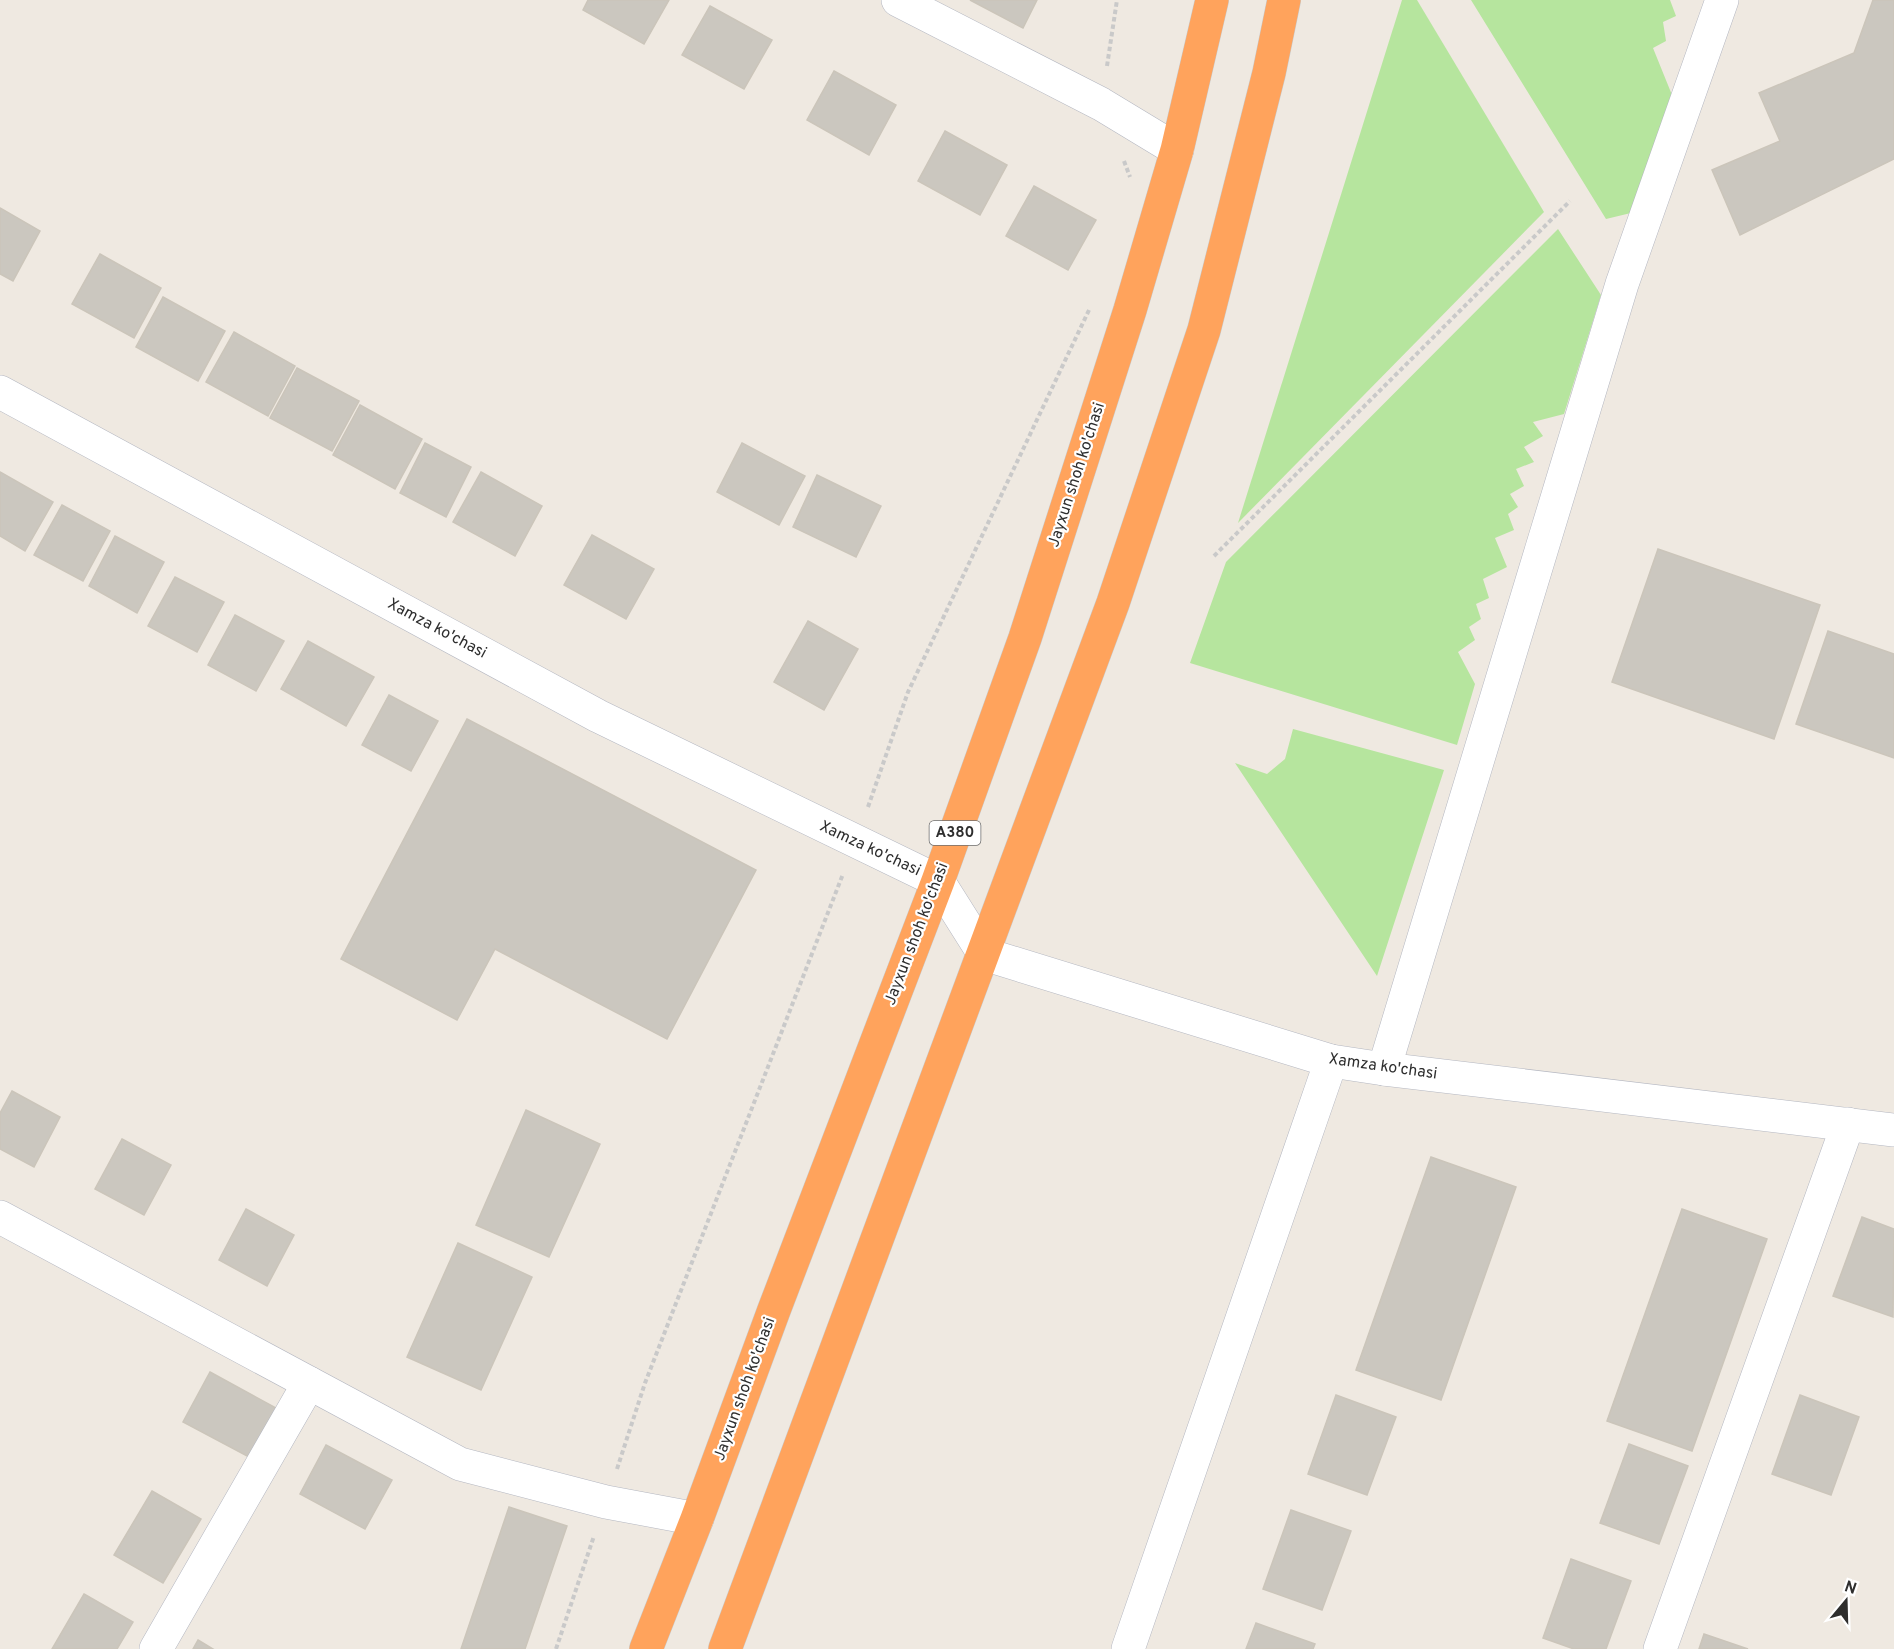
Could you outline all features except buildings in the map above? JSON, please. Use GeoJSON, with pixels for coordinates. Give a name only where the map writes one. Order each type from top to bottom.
{"type":"FeatureCollection","features":[{"type":"Feature","properties":{"kind":"highway","name":"Jayxun shoh ko'chasi"},"geometry":{"type":"LineString","coordinates":[[646,1649],[938,881],[1025,638],[1130,310],[1177,150],[1212,0]]}},
{"type":"Feature","properties":{"kind":"highway"},"geometry":{"type":"LineString","coordinates":[[725,1649],[1109,614],[1204,330],[1266,84],[1284,0]]}},
{"type":"Feature","properties":{"kind":"street"},"geometry":{"type":"LineString","coordinates":[[898,0],[1101,104],[1177,150]]}},
{"type":"Feature","properties":{"kind":"street"},"geometry":{"type":"LineString","coordinates":[[1384,1069],[1622,284],[1722,0]]}},
{"type":"Feature","properties":{"kind":"street","name":"Xamza ko'chasi"},"geometry":{"type":"LineString","coordinates":[[0,392],[598,716],[844,838],[938,881],[984,954],[1332,1061],[1894,1130]]}},
{"type":"Feature","properties":{"kind":"street"},"geometry":{"type":"LineString","coordinates":[[1128,1649],[1332,1061]]}},
{"type":"Feature","properties":{"kind":"street"},"geometry":{"type":"LineString","coordinates":[[1660,1649],[1848,1124]]}},
{"type":"Feature","properties":{"kind":"street"},"geometry":{"type":"LineString","coordinates":[[0,1217],[460,1464],[606,1502],[697,1519]]}},
{"type":"Feature","properties":{"kind":"street"},"geometry":{"type":"LineString","coordinates":[[156,1649],[309,1383]]}},
{"type":"Feature","properties":{"kind":"path"},"geometry":{"type":"LineString","coordinates":[[1214,556],[1570,201]]}},
{"type":"Feature","properties":{"kind":"green space"},"geometry":{"type":"Polygon","coordinates":[[[1402,0],[1417,0],[1544,212],[1238,523],[1402,0]]]}},
{"type":"Feature","properties":{"kind":"green space"},"geometry":{"type":"Polygon","coordinates":[[[1471,0],[1670,0],[1676,16],[1663,22],[1666,41],[1653,48],[1672,95],[1635,212],[1606,219],[1471,0]]]}},
{"type":"Feature","properties":{"kind":"green space"},"geometry":{"type":"Polygon","coordinates":[[[1558,229],[1601,295],[1564,414],[1533,422],[1543,436],[1524,447],[1534,462],[1516,469],[1524,486],[1510,494],[1518,507],[1508,514],[1514,530],[1495,538],[1507,567],[1483,579],[1489,598],[1476,604],[1481,619],[1469,627],[1475,640],[1458,652],[1475,684],[1457,745],[1190,663],[1226,562],[1558,229]]]}},
{"type":"Feature","properties":{"kind":"green space"},"geometry":{"type":"Polygon","coordinates":[[[1293,729],[1444,770],[1377,976],[1235,763],[1267,774],[1285,759],[1293,729]]]}}]}
